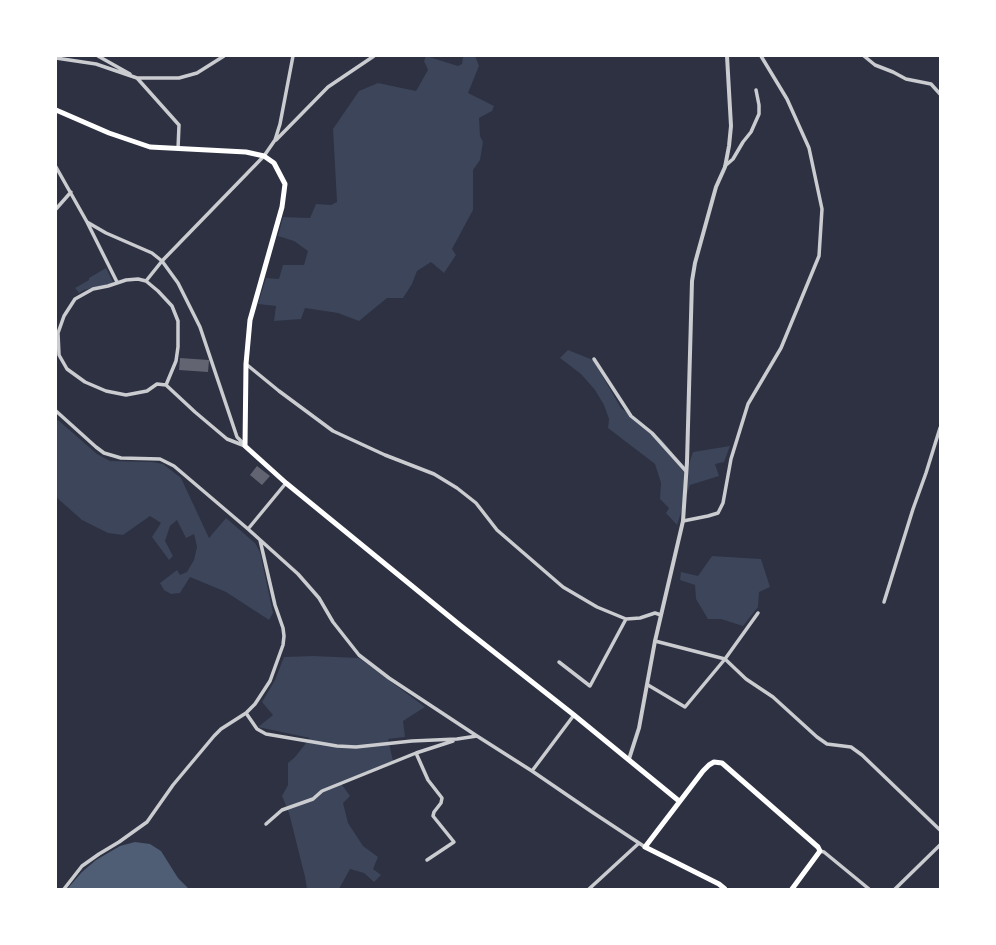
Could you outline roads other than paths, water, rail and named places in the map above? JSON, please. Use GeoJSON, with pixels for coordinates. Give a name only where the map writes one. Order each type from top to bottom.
{"type":"FeatureCollection","features":[{"type":"Feature","properties":{"kind":"main road"},"geometry":{"type":"LineString","coordinates":[[56,110],[150,148],[246,152],[264,156],[274,163],[285,184],[282,207],[250,320],[246,364],[245,446],[286,483],[461,626],[680,801]]}},
{"type":"Feature","properties":{"kind":"main road"},"geometry":{"type":"LineString","coordinates":[[725,889],[719,884],[645,848],[680,801],[709,765],[714,762],[722,763],[818,847],[820,851],[792,889]]}},
{"type":"Feature","properties":{"kind":"street"},"geometry":{"type":"LineString","coordinates":[[98,56],[137,78],[179,125],[178,149]]}},
{"type":"Feature","properties":{"kind":"street"},"geometry":{"type":"LineString","coordinates":[[56,58],[96,64],[137,78],[179,78],[197,73],[224,56]]}},
{"type":"Feature","properties":{"kind":"street"},"geometry":{"type":"LineString","coordinates":[[275,140],[280,124],[293,56]]}},
{"type":"Feature","properties":{"kind":"street"},"geometry":{"type":"LineString","coordinates":[[146,281],[162,261],[264,156],[275,140],[328,87],[374,56]]}},
{"type":"Feature","properties":{"kind":"street"},"geometry":{"type":"LineString","coordinates":[[629,759],[640,728],[655,641],[683,521],[692,281],[695,263],[716,187],[725,167],[729,146],[731,126],[727,56]]}},
{"type":"Feature","properties":{"kind":"street"},"geometry":{"type":"LineString","coordinates":[[683,521],[718,513],[723,503],[731,459],[748,404],[781,348],[819,256],[822,210],[809,148],[787,99],[761,56]]}},
{"type":"Feature","properties":{"kind":"street"},"geometry":{"type":"LineString","coordinates":[[864,56],[875,65],[906,79],[931,84],[940,94]]}},
{"type":"Feature","properties":{"kind":"street"},"geometry":{"type":"LineString","coordinates":[[725,167],[733,159],[751,132],[759,114],[756,90]]}},
{"type":"Feature","properties":{"kind":"street"},"geometry":{"type":"LineString","coordinates":[[56,167],[87,222],[117,282]]}},
{"type":"Feature","properties":{"kind":"street"},"geometry":{"type":"LineString","coordinates":[[56,209],[71,192]]}},
{"type":"Feature","properties":{"kind":"street"},"geometry":{"type":"LineString","coordinates":[[87,222],[106,233],[152,253],[162,261],[178,282],[200,327],[238,437],[245,446]]}},
{"type":"Feature","properties":{"kind":"street"},"geometry":{"type":"LineString","coordinates":[[166,385],[176,361],[178,321],[172,306],[158,291],[146,281],[132,279],[93,289],[75,299],[64,316],[58,334],[58,355],[67,369],[85,382],[106,391],[126,395],[147,391],[156,384],[166,385],[227,439],[245,446]]}},
{"type":"Feature","properties":{"kind":"street"},"geometry":{"type":"LineString","coordinates":[[594,359],[631,416],[652,433],[686,470]]}},
{"type":"Feature","properties":{"kind":"street"},"geometry":{"type":"LineString","coordinates":[[246,364],[279,391],[334,431],[385,455],[434,474],[456,488],[476,503],[497,530],[563,587],[597,607],[626,619],[640,618],[655,613],[661,614]]}},
{"type":"Feature","properties":{"kind":"street"},"geometry":{"type":"LineString","coordinates":[[56,411],[104,453],[121,458],[160,460],[174,466],[298,574],[319,598],[333,622],[360,655],[389,678],[532,771],[645,848]]}},
{"type":"Feature","properties":{"kind":"street"},"geometry":{"type":"LineString","coordinates":[[884,602],[940,428]]}},
{"type":"Feature","properties":{"kind":"street"},"geometry":{"type":"LineString","coordinates":[[248,529],[286,483]]}},
{"type":"Feature","properties":{"kind":"street"},"geometry":{"type":"LineString","coordinates":[[64,889],[82,866],[147,822],[173,786],[214,736],[221,729],[246,713],[255,704],[270,681],[283,645],[283,628],[275,605],[260,540]]}},
{"type":"Feature","properties":{"kind":"street"},"geometry":{"type":"LineString","coordinates":[[648,685],[685,707],[725,659],[758,613]]}},
{"type":"Feature","properties":{"kind":"street"},"geometry":{"type":"LineString","coordinates":[[558,662],[590,686],[626,619]]}},
{"type":"Feature","properties":{"kind":"street"},"geometry":{"type":"LineString","coordinates":[[655,641],[725,659],[746,679],[773,697],[817,737],[827,744],[851,747],[862,755],[940,830]]}},
{"type":"Feature","properties":{"kind":"street"},"geometry":{"type":"LineString","coordinates":[[246,713],[256,729],[266,734],[337,746],[356,747],[477,736]]}},
{"type":"Feature","properties":{"kind":"street"},"geometry":{"type":"LineString","coordinates":[[532,771],[574,715]]}},
{"type":"Feature","properties":{"kind":"street"},"geometry":{"type":"LineString","coordinates":[[266,824],[282,810],[313,799],[322,791],[457,739]]}},
{"type":"Feature","properties":{"kind":"street"},"geometry":{"type":"LineString","coordinates":[[416,754],[428,780],[442,798],[441,803],[432,816],[454,842],[428,860]]}},
{"type":"Feature","properties":{"kind":"street"},"geometry":{"type":"LineString","coordinates":[[589,889],[638,844]]}},
{"type":"Feature","properties":{"kind":"street"},"geometry":{"type":"LineString","coordinates":[[895,889],[940,845]]}},
{"type":"Feature","properties":{"kind":"street"},"geometry":{"type":"LineString","coordinates":[[820,851],[824,852],[869,889]]}}]}
